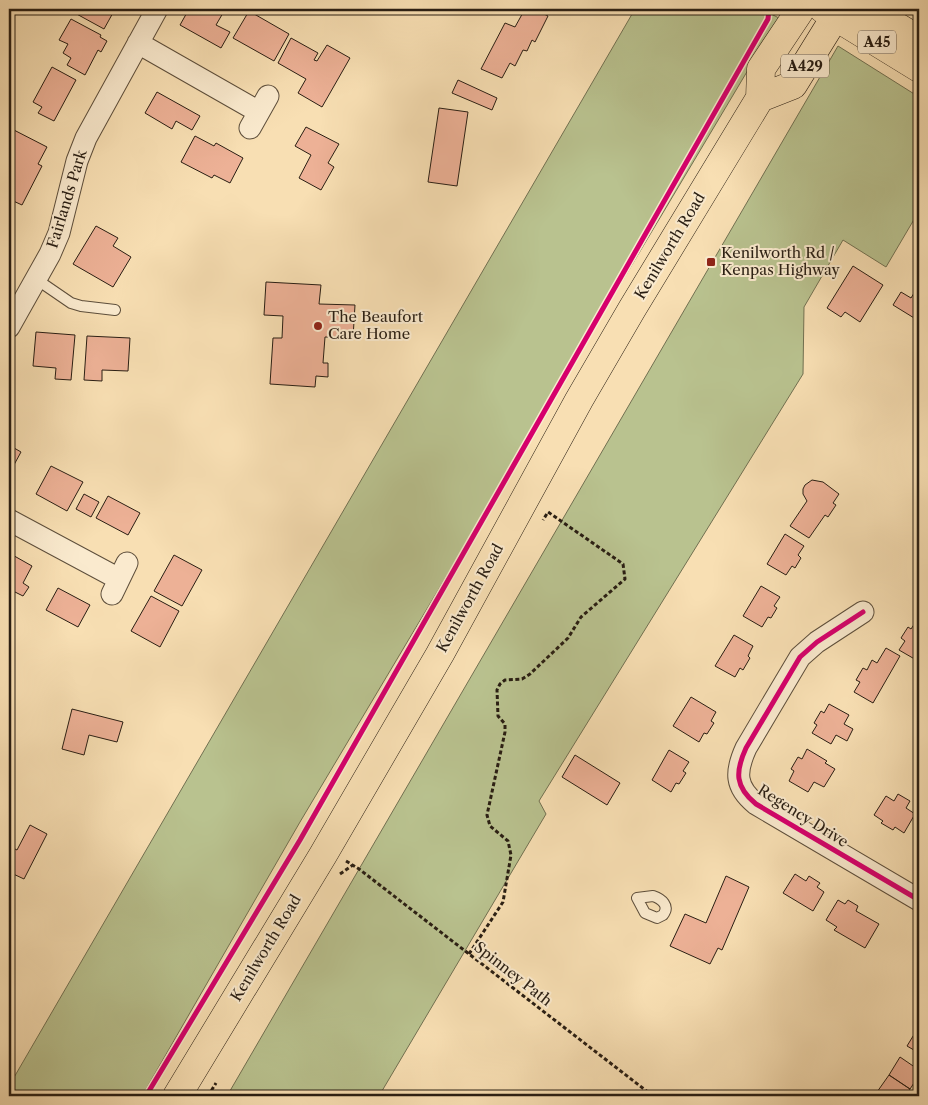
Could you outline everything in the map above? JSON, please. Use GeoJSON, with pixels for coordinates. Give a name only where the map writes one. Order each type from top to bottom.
{"type":"FeatureCollection","features":[{"type":"Feature","properties":{"kind":"main road","name":"Kenilworth Road"},"geometry":{"type":"LineString","coordinates":[[177,1096],[323,855],[440,654],[579,400],[760,98],[761,69],[801,9]]}},
{"type":"Feature","properties":{"kind":"main road","name":"A45"},"geometry":{"type":"LineString","coordinates":[[868,9],[919,40]]}},
{"type":"Feature","properties":{"kind":"main road","name":"A429"},"geometry":{"type":"LineString","coordinates":[[760,98],[793,85],[833,11]]}},
{"type":"Feature","properties":{"kind":"main road","name":"A45"},"geometry":{"type":"LineString","coordinates":[[833,11],[919,68]]}},
{"type":"Feature","properties":{"kind":"street","name":"Fairlands Park"},"geometry":{"type":"LineString","coordinates":[[9,327],[50,254],[59,233],[77,161],[86,138],[157,9]]}},
{"type":"Feature","properties":{"kind":"street"},"geometry":{"type":"LineString","coordinates":[[138,43],[259,112]]}},
{"type":"Feature","properties":{"kind":"street"},"geometry":{"type":"LineString","coordinates":[[9,520],[120,579]]}},
{"type":"Feature","properties":{"kind":"street","name":"Regency Drive"},"geometry":{"type":"LineString","coordinates":[[863,612],[817,642],[800,657],[746,748],[740,762],[739,782],[748,798],[756,804],[919,900]]}},
{"type":"Feature","properties":{"kind":"lane"},"geometry":{"type":"LineString","coordinates":[[36,279],[71,303],[115,310]]}},
{"type":"Feature","properties":{"kind":"path"},"geometry":{"type":"LineString","coordinates":[[469,954],[503,902],[511,855],[508,841],[490,826],[487,815],[505,732],[505,724],[498,716],[497,690],[505,680],[522,679],[530,674],[568,638],[581,617],[625,579],[623,564],[548,512]]}},
{"type":"Feature","properties":{"kind":"green space"},"geometry":{"type":"Polygon","coordinates":[[[635,9],[761,9],[779,18],[300,822],[142,1096],[9,1096],[9,1086],[635,9]]]}},
{"type":"Feature","properties":{"kind":"green space"},"geometry":{"type":"Polygon","coordinates":[[[838,46],[919,97],[919,211],[886,267],[843,240],[804,307],[803,374],[539,801],[546,814],[379,1096],[227,1096],[838,46]]]}},
{"type":"Feature","properties":{"kind":"building"},"geometry":{"type":"Polygon","coordinates":[[[75,9],[119,9],[117,13],[114,11],[104,29],[73,12],[75,9]]]}},
{"type":"Feature","properties":{"kind":"building"},"geometry":{"type":"Polygon","coordinates":[[[189,9],[215,9],[223,13],[216,25],[230,32],[221,48],[180,25],[189,9]]]}},
{"type":"Feature","properties":{"kind":"building"},"geometry":{"type":"Polygon","coordinates":[[[525,9],[544,9],[542,13],[548,16],[535,42],[532,40],[527,51],[523,50],[515,66],[510,63],[502,78],[481,69],[505,23],[515,27],[525,9]]]}},
{"type":"Feature","properties":{"kind":"building"},"geometry":{"type":"Polygon","coordinates":[[[249,11],[289,34],[274,61],[233,38],[249,11]]]}},
{"type":"Feature","properties":{"kind":"building"},"geometry":{"type":"Polygon","coordinates":[[[71,19],[101,35],[100,37],[107,41],[101,52],[98,50],[85,75],[67,65],[71,58],[63,53],[68,44],[59,40],[71,19]]]}},
{"type":"Feature","properties":{"kind":"building"},"geometry":{"type":"Polygon","coordinates":[[[291,38],[318,53],[314,60],[317,61],[327,45],[350,58],[322,107],[298,93],[306,79],[278,63],[291,38]]]}},
{"type":"Feature","properties":{"kind":"building"},"geometry":{"type":"Polygon","coordinates":[[[52,67],[76,80],[54,121],[38,113],[42,107],[33,102],[52,67]]]}},
{"type":"Feature","properties":{"kind":"building"},"geometry":{"type":"Polygon","coordinates":[[[458,80],[497,98],[492,110],[452,93],[458,80]]]}},
{"type":"Feature","properties":{"kind":"building"},"geometry":{"type":"Polygon","coordinates":[[[157,92],[200,116],[192,130],[176,121],[172,129],[145,113],[157,92]]]}},
{"type":"Feature","properties":{"kind":"building"},"geometry":{"type":"Polygon","coordinates":[[[439,108],[468,112],[457,186],[428,182],[439,108]]]}},
{"type":"Feature","properties":{"kind":"building"},"geometry":{"type":"Polygon","coordinates":[[[306,127],[339,144],[328,163],[334,167],[321,190],[299,178],[311,155],[295,146],[306,127]]]}},
{"type":"Feature","properties":{"kind":"building"},"geometry":{"type":"Polygon","coordinates":[[[10,128],[47,147],[38,164],[42,166],[22,205],[9,199],[10,128]]]}},
{"type":"Feature","properties":{"kind":"building"},"geometry":{"type":"Polygon","coordinates":[[[195,136],[214,146],[216,143],[243,158],[230,183],[214,175],[212,178],[181,162],[195,136]]]}},
{"type":"Feature","properties":{"kind":"building"},"geometry":{"type":"Polygon","coordinates":[[[96,226],[118,238],[113,246],[131,257],[113,287],[73,264],[96,226]]]}},
{"type":"Feature","properties":{"kind":"building"},"geometry":{"type":"Polygon","coordinates":[[[853,266],[883,285],[860,322],[845,312],[841,317],[827,308],[853,266]]]}},
{"type":"Feature","properties":{"kind":"building","name":"The Beaufort Care Home"},"geometry":{"type":"Polygon","coordinates":[[[266,282],[321,285],[319,304],[355,305],[353,338],[325,337],[323,363],[328,363],[328,377],[316,376],[315,387],[270,384],[273,338],[282,338],[283,316],[264,315],[266,282]]]}},
{"type":"Feature","properties":{"kind":"building"},"geometry":{"type":"Polygon","coordinates":[[[919,285],[919,321],[893,305],[901,292],[911,298],[919,285]]]}},
{"type":"Feature","properties":{"kind":"building"},"geometry":{"type":"Polygon","coordinates":[[[36,332],[75,335],[71,380],[55,379],[56,368],[33,366],[36,332]]]}},
{"type":"Feature","properties":{"kind":"building"},"geometry":{"type":"Polygon","coordinates":[[[87,336],[130,338],[128,371],[102,370],[102,381],[84,380],[87,336]]]}},
{"type":"Feature","properties":{"kind":"building"},"geometry":{"type":"Polygon","coordinates":[[[9,445],[21,452],[9,474],[9,445]]]}},
{"type":"Feature","properties":{"kind":"building"},"geometry":{"type":"Polygon","coordinates":[[[51,466],[83,482],[67,511],[36,494],[51,466]]]}},
{"type":"Feature","properties":{"kind":"building"},"geometry":{"type":"Polygon","coordinates":[[[812,480],[823,482],[839,494],[833,503],[836,505],[828,517],[825,515],[809,538],[790,526],[807,501],[803,494],[803,489],[812,480]]]}},
{"type":"Feature","properties":{"kind":"building"},"geometry":{"type":"Polygon","coordinates":[[[84,494],[99,502],[91,517],[76,509],[84,494]]]}},
{"type":"Feature","properties":{"kind":"building"},"geometry":{"type":"Polygon","coordinates":[[[108,496],[140,513],[128,535],[96,518],[108,496]]]}},
{"type":"Feature","properties":{"kind":"building"},"geometry":{"type":"Polygon","coordinates":[[[785,534],[804,546],[798,555],[801,558],[795,568],[792,566],[786,575],[767,564],[785,534]]]}},
{"type":"Feature","properties":{"kind":"building"},"geometry":{"type":"Polygon","coordinates":[[[9,553],[32,566],[23,583],[29,587],[23,596],[9,589],[9,553]]]}},
{"type":"Feature","properties":{"kind":"building"},"geometry":{"type":"Polygon","coordinates":[[[174,555],[202,570],[182,606],[154,591],[174,555]]]}},
{"type":"Feature","properties":{"kind":"building"},"geometry":{"type":"Polygon","coordinates":[[[761,586],[780,597],[774,606],[777,608],[771,618],[768,617],[762,627],[743,616],[761,586]]]}},
{"type":"Feature","properties":{"kind":"building"},"geometry":{"type":"Polygon","coordinates":[[[58,588],[90,605],[78,627],[46,610],[58,588]]]}},
{"type":"Feature","properties":{"kind":"building"},"geometry":{"type":"Polygon","coordinates":[[[151,596],[179,611],[160,647],[131,631],[151,596]]]}},
{"type":"Feature","properties":{"kind":"building"},"geometry":{"type":"Polygon","coordinates":[[[917,620],[919,621],[918,661],[899,650],[905,641],[901,638],[908,627],[911,629],[917,620]]]}},
{"type":"Feature","properties":{"kind":"building"},"geometry":{"type":"Polygon","coordinates":[[[734,635],[753,646],[748,656],[750,658],[743,670],[740,668],[735,677],[715,666],[734,635]]]}},
{"type":"Feature","properties":{"kind":"building"},"geometry":{"type":"Polygon","coordinates":[[[886,648],[900,656],[873,703],[854,692],[860,682],[856,680],[863,668],[867,670],[872,660],[877,663],[886,648]]]}},
{"type":"Feature","properties":{"kind":"building"},"geometry":{"type":"Polygon","coordinates":[[[691,697],[716,712],[711,721],[714,723],[707,734],[704,733],[699,742],[673,726],[691,697]]]}},
{"type":"Feature","properties":{"kind":"building"},"geometry":{"type":"Polygon","coordinates":[[[829,704],[849,715],[844,724],[853,729],[847,741],[836,735],[831,744],[812,733],[817,725],[814,723],[821,711],[824,713],[829,704]]]}},
{"type":"Feature","properties":{"kind":"building"},"geometry":{"type":"Polygon","coordinates":[[[72,709],[123,722],[117,742],[89,735],[84,755],[62,749],[72,709]]]}},
{"type":"Feature","properties":{"kind":"building"},"geometry":{"type":"Polygon","coordinates":[[[807,749],[827,761],[825,763],[835,769],[824,787],[814,782],[808,792],[789,781],[794,771],[791,769],[798,757],[802,759],[807,749]]]}},
{"type":"Feature","properties":{"kind":"building"},"geometry":{"type":"Polygon","coordinates":[[[669,750],[689,762],[683,771],[686,773],[679,784],[676,783],[671,792],[652,780],[669,750]]]}},
{"type":"Feature","properties":{"kind":"building"},"geometry":{"type":"Polygon","coordinates":[[[575,755],[620,783],[607,805],[562,777],[575,755]]]}},
{"type":"Feature","properties":{"kind":"building"},"geometry":{"type":"Polygon","coordinates":[[[898,794],[910,801],[906,808],[915,814],[904,833],[895,827],[893,830],[881,823],[883,821],[874,815],[886,796],[894,801],[898,794]]]}},
{"type":"Feature","properties":{"kind":"building"},"geometry":{"type":"Polygon","coordinates":[[[30,825],[47,834],[24,879],[9,872],[9,846],[17,850],[30,825]]]}},
{"type":"Feature","properties":{"kind":"building"},"geometry":{"type":"Polygon","coordinates":[[[795,874],[806,881],[809,876],[820,883],[817,887],[824,892],[813,911],[783,893],[795,874]]]}},
{"type":"Feature","properties":{"kind":"building"},"geometry":{"type":"Polygon","coordinates":[[[726,876],[749,887],[722,950],[718,948],[710,964],[670,946],[685,914],[706,923],[726,876]]]}},
{"type":"Feature","properties":{"kind":"building"},"geometry":{"type":"Polygon","coordinates":[[[838,900],[845,904],[848,900],[858,906],[856,911],[879,924],[865,948],[834,930],[837,927],[826,920],[838,900]]]}},
{"type":"Feature","properties":{"kind":"building"},"geometry":{"type":"Polygon","coordinates":[[[919,1029],[919,1053],[907,1046],[919,1029]]]}},
{"type":"Feature","properties":{"kind":"building"},"geometry":{"type":"Polygon","coordinates":[[[900,1057],[919,1070],[918,1086],[914,1083],[910,1089],[889,1075],[900,1057]]]}},
{"type":"Feature","properties":{"kind":"building"},"geometry":{"type":"Polygon","coordinates":[[[889,1075],[910,1089],[907,1094],[911,1096],[884,1096],[877,1092],[889,1075]]]}},
{"type":"Feature","properties":{"kind":"cycle path"},"geometry":{"type":"LineString","coordinates":[[146,1096],[300,840],[768,19],[769,9]]}},
{"type":"Feature","properties":{"kind":"cycle path"},"geometry":{"type":"LineString","coordinates":[[863,612],[817,642],[800,657],[746,748],[740,764],[739,779],[744,791],[756,804],[919,900]]}},
{"type":"Feature","properties":{"kind":"place","name":"Kenilworth Rd / Kenpas Highway"},"geometry":{"type":"Point","coordinates":[711,262]}},
{"type":"Feature","properties":{"kind":"place","name":"The Beaufort Care Home"},"geometry":{"type":"Point","coordinates":[318,326]}}]}
